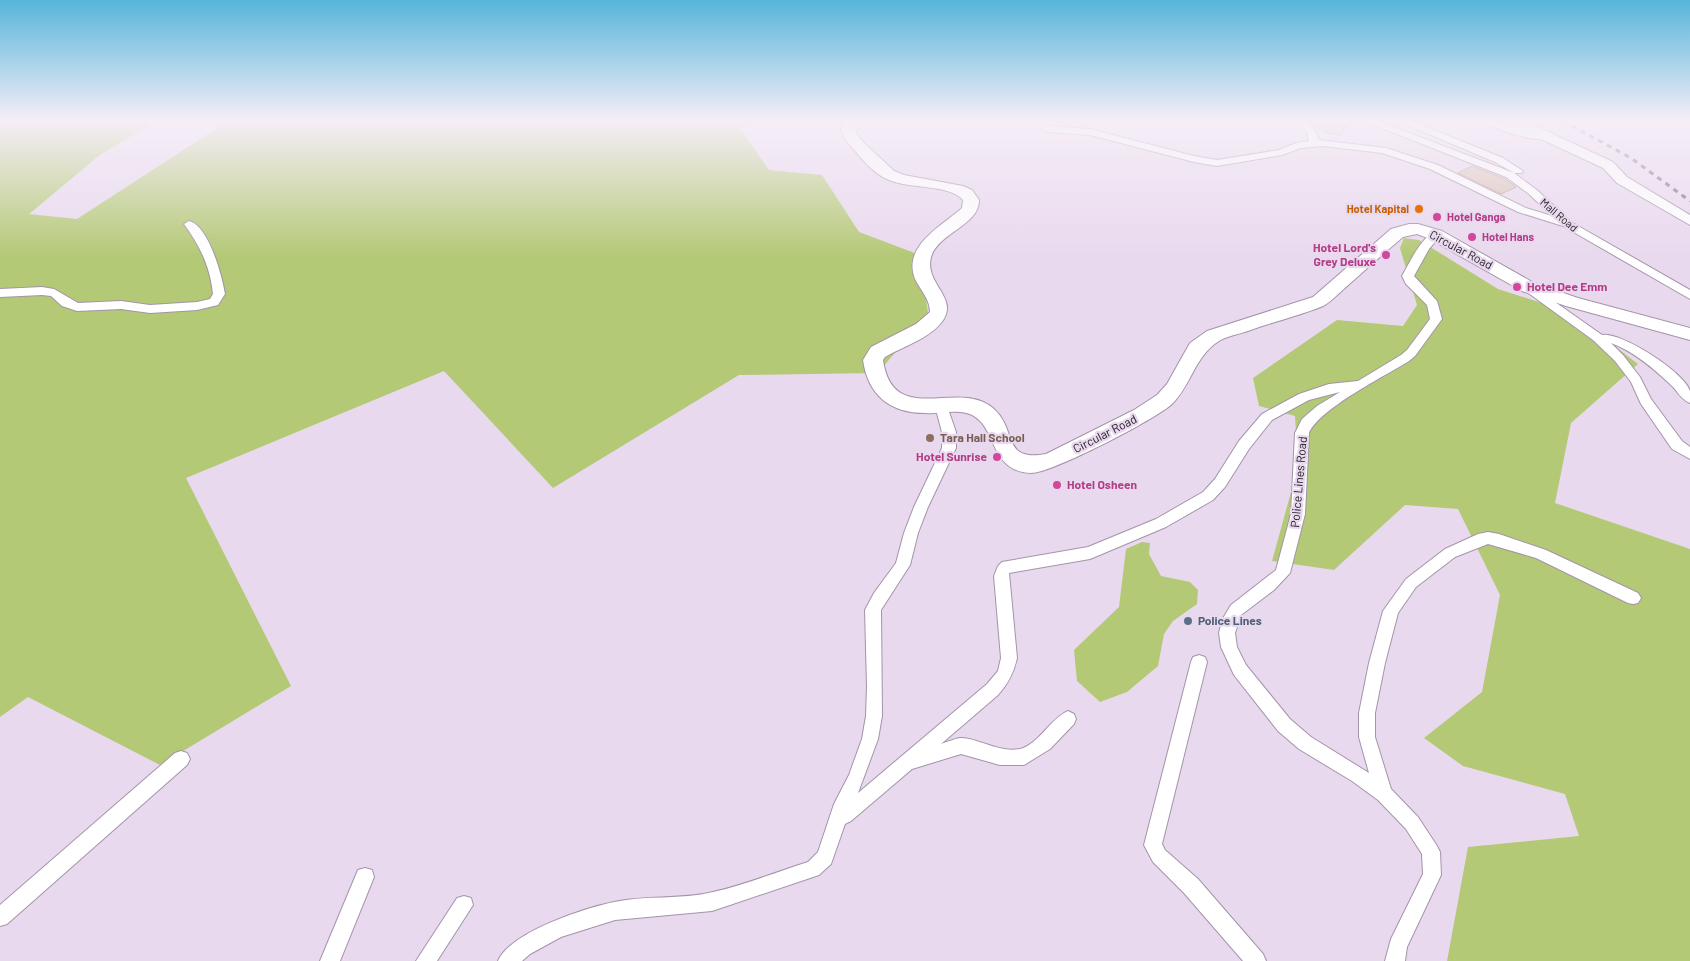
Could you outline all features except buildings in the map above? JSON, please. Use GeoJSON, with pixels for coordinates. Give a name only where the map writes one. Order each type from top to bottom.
{"type":"FeatureCollection","features":[{"type":"Feature","properties":{"kind":"main road","name":"Circular Road"},"geometry":{"type":"LineString","coordinates":[[879,166],[887,174],[898,179],[946,186],[958,190],[970,198],[970,210],[930,245],[922,257],[921,272],[940,306],[936,319],[878,352],[873,360],[876,380],[886,394],[901,403],[913,407],[970,406],[985,411],[993,420],[1006,452],[1018,462],[1031,466],[1050,461],[1141,415],[1164,400],[1174,389],[1197,348],[1205,340],[1319,301],[1402,231],[1418,229],[1436,235],[1528,287],[1572,302],[1690,334]]}},
{"type":"Feature","properties":{"kind":"main road"},"geometry":{"type":"LineString","coordinates":[[1608,166],[1626,183],[1690,221]]}},
{"type":"Feature","properties":{"kind":"street"},"geometry":{"type":"LineString","coordinates":[[1431,166],[1522,210],[1567,224]]}},
{"type":"Feature","properties":{"kind":"street","name":"Mall Road"},"geometry":{"type":"LineString","coordinates":[[1484,166],[1510,176],[1533,192],[1567,224],[1587,237],[1690,295]]}},
{"type":"Feature","properties":{"kind":"street"},"geometry":{"type":"LineString","coordinates":[[1509,166],[1544,193],[1553,207],[1553,212]]}},
{"type":"Feature","properties":{"kind":"street"},"geometry":{"type":"LineString","coordinates":[[0,293],[42,291],[54,293],[77,307],[121,305],[167,309],[214,302],[220,294],[218,280],[202,241],[189,224]]}},
{"type":"Feature","properties":{"kind":"street","name":"Police Lines Road"},"geometry":{"type":"LineString","coordinates":[[1396,961],[1398,946],[1432,875],[1431,852],[1412,823],[1384,794],[1358,775],[1305,743],[1284,725],[1240,670],[1230,647],[1227,633],[1230,620],[1236,610],[1269,586],[1283,573],[1298,514],[1302,433],[1307,422],[1322,409],[1412,352],[1436,319],[1433,304],[1408,276],[1425,247],[1436,235]]}},
{"type":"Feature","properties":{"kind":"street"},"geometry":{"type":"LineString","coordinates":[[1528,287],[1602,342],[1619,358],[1636,380],[1646,401],[1677,445],[1690,454]]}},
{"type":"Feature","properties":{"kind":"street"},"geometry":{"type":"LineString","coordinates":[[1602,342],[1604,338],[1611,338],[1639,353],[1676,381],[1690,398]]}},
{"type":"Feature","properties":{"kind":"street"},"geometry":{"type":"LineString","coordinates":[[840,816],[845,814],[984,698],[1003,679],[1009,658],[1001,576],[1007,566],[1099,550],[1129,535],[1161,523],[1208,496],[1220,483],[1244,445],[1267,417],[1312,394],[1329,388],[1364,384]]}},
{"type":"Feature","properties":{"kind":"street"},"geometry":{"type":"LineString","coordinates":[[508,961],[523,947],[558,929],[615,911],[712,902],[813,869],[825,858],[843,804],[856,778],[870,739],[875,686],[873,656],[874,610],[879,598],[895,578],[903,564],[918,516],[950,448],[949,432],[941,406]]}},
{"type":"Feature","properties":{"kind":"street"},"geometry":{"type":"LineString","coordinates":[[1384,794],[1368,743],[1367,713],[1377,663],[1391,611],[1411,583],[1450,553],[1478,540],[1488,538],[1541,554],[1633,598]]}},
{"type":"Feature","properties":{"kind":"street"},"geometry":{"type":"LineString","coordinates":[[1199,662],[1153,845],[1159,856],[1191,886],[1256,961]]}},
{"type":"Feature","properties":{"kind":"street"},"geometry":{"type":"LineString","coordinates":[[905,763],[961,746],[1000,757],[1024,757],[1044,743],[1068,719]]}},
{"type":"Feature","properties":{"kind":"street"},"geometry":{"type":"LineString","coordinates":[[0,918],[181,759]]}},
{"type":"Feature","properties":{"kind":"street"},"geometry":{"type":"LineString","coordinates":[[330,961],[365,877]]}},
{"type":"Feature","properties":{"kind":"street"},"geometry":{"type":"LineString","coordinates":[[426,961],[464,905]]}},
{"type":"Feature","properties":{"kind":"green space"},"geometry":{"type":"Polygon","coordinates":[[[0,166],[87,166],[29,214],[77,219],[159,166],[766,166],[769,170],[822,175],[859,232],[920,255],[928,313],[878,373],[739,375],[553,488],[444,371],[186,478],[291,686],[160,765],[28,697],[0,717],[0,166]]]}},
{"type":"Feature","properties":{"kind":"green space"},"geometry":{"type":"Polygon","coordinates":[[[1404,238],[1419,240],[1498,289],[1570,312],[1638,364],[1571,423],[1555,503],[1690,549],[1690,961],[1447,961],[1468,847],[1579,836],[1565,794],[1463,766],[1424,738],[1482,692],[1500,595],[1458,509],[1405,505],[1334,570],[1272,561],[1298,467],[1295,416],[1259,406],[1253,378],[1337,320],[1403,326],[1417,305],[1400,248],[1404,238]]]}},
{"type":"Feature","properties":{"kind":"green space"},"geometry":{"type":"Polygon","coordinates":[[[1142,542],[1150,543],[1149,554],[1161,576],[1190,582],[1198,590],[1197,604],[1173,621],[1164,634],[1158,666],[1127,692],[1100,702],[1077,681],[1074,650],[1119,607],[1126,549],[1142,542]]]}},
{"type":"Feature","properties":{"kind":"railway"},"geometry":{"type":"LineString","coordinates":[[1642,166],[1690,201]]}},
{"type":"Feature","properties":{"kind":"place","name":"Hotel Kapital"},"geometry":{"type":"Point","coordinates":[1419,209]}},
{"type":"Feature","properties":{"kind":"place","name":"Hotel Ganga"},"geometry":{"type":"Point","coordinates":[1437,217]}},
{"type":"Feature","properties":{"kind":"place","name":"Hotel Hans"},"geometry":{"type":"Point","coordinates":[1472,237]}},
{"type":"Feature","properties":{"kind":"place","name":"Hotel Lord's Grey Deluxe"},"geometry":{"type":"Point","coordinates":[1386,255]}},
{"type":"Feature","properties":{"kind":"place","name":"Hotel Dee Emm"},"geometry":{"type":"Point","coordinates":[1517,287]}},
{"type":"Feature","properties":{"kind":"place","name":"Tara Hall School"},"geometry":{"type":"Point","coordinates":[930,438]}},
{"type":"Feature","properties":{"kind":"place","name":"Hotel Sunrise"},"geometry":{"type":"Point","coordinates":[997,457]}},
{"type":"Feature","properties":{"kind":"place","name":"Hotel Osheen"},"geometry":{"type":"Point","coordinates":[1057,485]}},
{"type":"Feature","properties":{"kind":"place","name":"Police Lines"},"geometry":{"type":"Point","coordinates":[1188,621]}}]}
